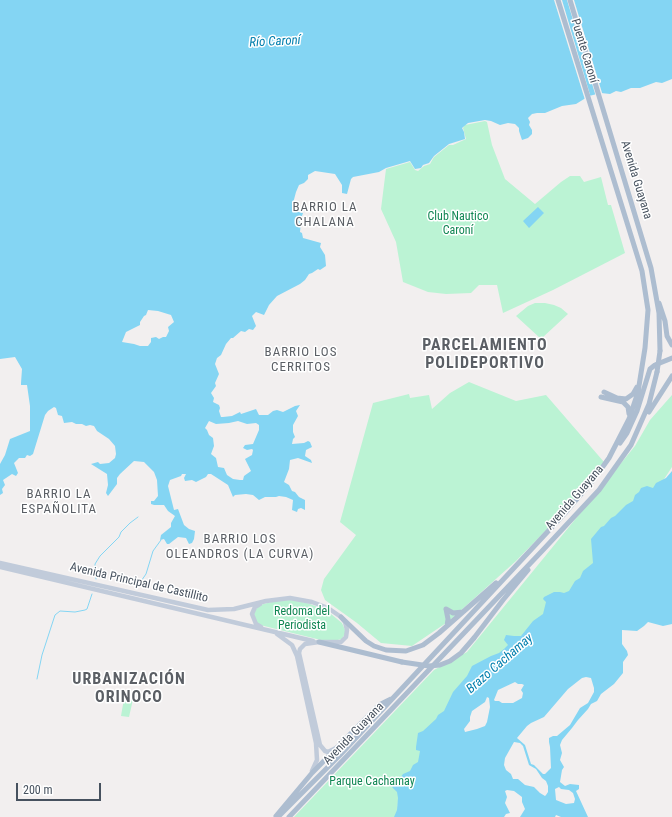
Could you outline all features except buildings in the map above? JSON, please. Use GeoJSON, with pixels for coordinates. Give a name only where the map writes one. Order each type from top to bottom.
{"type":"FeatureCollection","features":[{"type":"Feature","properties":{"kind":"main road","name":"Puente Caroní"},"geometry":{"type":"LineString","coordinates":[[558,0],[591,109]]}},
{"type":"Feature","properties":{"kind":"main road","name":"Puente Caroní"},"geometry":{"type":"LineString","coordinates":[[570,0],[603,105]]}},
{"type":"Feature","properties":{"kind":"main road","name":"Avenida Guayana"},"geometry":{"type":"LineString","coordinates":[[289,817],[599,490],[631,445],[649,404],[657,372],[660,351],[658,313],[651,268],[603,105]]}},
{"type":"Feature","properties":{"kind":"main road","name":"Avenida Guayana"},"geometry":{"type":"LineString","coordinates":[[276,817],[340,755],[566,512],[610,458],[629,419],[641,378],[648,310],[646,290],[642,271],[591,109]]}},
{"type":"Feature","properties":{"kind":"main road"},"geometry":{"type":"LineString","coordinates":[[656,293],[665,321],[667,336],[672,345]]}},
{"type":"Feature","properties":{"kind":"main road"},"geometry":{"type":"LineString","coordinates":[[610,458],[627,433],[637,412],[650,369],[655,365],[672,358]]}},
{"type":"Feature","properties":{"kind":"main road"},"geometry":{"type":"LineString","coordinates":[[631,445],[650,410],[672,376]]}},
{"type":"Feature","properties":{"kind":"main road"},"geometry":{"type":"LineString","coordinates":[[624,428],[628,415],[628,407],[623,402],[602,395],[626,399],[636,391],[641,378]]}},
{"type":"Feature","properties":{"kind":"main road"},"geometry":{"type":"LineString","coordinates":[[319,642],[402,662],[429,666],[440,665],[450,661],[461,654],[542,551]]}},
{"type":"Feature","properties":{"kind":"main road","name":"Avenida Principal de Castillito"},"geometry":{"type":"LineString","coordinates":[[0,562],[208,610],[234,609],[266,601],[290,598],[320,604],[341,617]]}},
{"type":"Feature","properties":{"kind":"main road","name":"Avenida Principal de Castillito"},"geometry":{"type":"LineString","coordinates":[[0,567],[319,642]]}},
{"type":"Feature","properties":{"kind":"main road"},"geometry":{"type":"LineString","coordinates":[[341,617],[366,641],[380,648],[393,652],[406,651],[416,648],[430,640],[515,567]]}},
{"type":"Feature","properties":{"kind":"main road"},"geometry":{"type":"LineString","coordinates":[[266,601],[255,607],[252,617],[256,624],[260,627],[274,632],[292,645],[297,656],[316,743],[317,760],[312,773]]}},
{"type":"Feature","properties":{"kind":"main road"},"geometry":{"type":"LineString","coordinates":[[446,626],[448,619],[446,610],[453,613],[464,612]]}},
{"type":"Feature","properties":{"kind":"main road"},"geometry":{"type":"LineString","coordinates":[[338,746],[328,752],[321,748],[300,658],[300,649],[303,645],[309,643],[341,642],[346,637],[347,626],[341,617]]}},
{"type":"Feature","properties":{"kind":"main road"},"geometry":{"type":"LineString","coordinates":[[276,817],[279,811],[312,773],[338,746],[379,705],[394,698]]}},
{"type":"Feature","properties":{"kind":"green space","name":"Club Nautico Caroní"},"geometry":{"type":"Polygon","coordinates":[[[485,121],[487,122],[492,145],[505,179],[535,204],[570,176],[580,176],[584,182],[601,177],[608,205],[611,205],[625,253],[553,290],[503,313],[497,285],[479,285],[471,293],[446,294],[428,292],[403,282],[396,242],[381,209],[386,169],[410,162],[415,170],[418,171],[424,166],[430,164],[434,157],[449,145],[453,145],[466,139],[463,128],[465,125],[485,121]]]}},
{"type":"Feature","properties":{"kind":"green space"},"geometry":{"type":"Polygon","coordinates":[[[535,303],[554,305],[561,308],[568,314],[542,338],[540,338],[516,316],[528,306],[535,303]]]}},
{"type":"Feature","properties":{"kind":"green space"},"geometry":{"type":"Polygon","coordinates":[[[469,382],[516,401],[546,395],[604,462],[556,520],[516,561],[449,621],[412,646],[381,643],[357,623],[325,600],[321,590],[324,579],[356,535],[340,522],[373,403],[409,394],[410,398],[429,395],[432,409],[450,393],[469,382]]]}},
{"type":"Feature","properties":{"kind":"green space","name":"Parque Cachamay"},"geometry":{"type":"Polygon","coordinates":[[[672,395],[672,467],[657,490],[595,565],[425,761],[398,801],[397,817],[294,817],[434,670],[467,652],[635,446],[650,420],[672,395]]]}},
{"type":"Feature","properties":{"kind":"green space","name":"Redoma del Periodista"},"geometry":{"type":"Polygon","coordinates":[[[278,600],[293,600],[321,608],[342,623],[346,632],[342,639],[329,642],[256,624],[253,613],[255,610],[260,605],[278,600]]]}},
{"type":"Feature","properties":{"kind":"green space"},"geometry":{"type":"Polygon","coordinates":[[[125,693],[134,695],[129,717],[121,716],[125,693]]]}},
{"type":"Feature","properties":{"kind":"water","name":"Río Caroní"},"geometry":{"type":"Polygon","coordinates":[[[0,0],[672,0],[672,79],[662,83],[656,82],[640,88],[631,88],[621,92],[616,91],[610,94],[601,93],[589,96],[576,104],[562,106],[545,113],[532,114],[528,118],[532,134],[528,138],[522,140],[519,128],[515,124],[508,123],[500,125],[485,120],[468,123],[462,128],[465,139],[449,144],[434,156],[429,163],[423,165],[421,168],[415,169],[410,161],[386,168],[379,172],[353,177],[351,179],[347,194],[342,193],[342,185],[335,174],[315,171],[308,175],[308,179],[304,183],[299,185],[292,210],[303,213],[299,218],[299,221],[301,222],[300,232],[302,233],[303,238],[321,243],[320,247],[325,255],[326,266],[309,274],[300,284],[277,296],[269,305],[264,315],[256,312],[252,316],[256,326],[253,330],[249,329],[245,332],[241,331],[231,338],[226,344],[221,355],[217,358],[215,364],[219,374],[215,383],[216,386],[211,393],[214,398],[213,402],[219,405],[221,417],[232,416],[240,412],[241,414],[256,409],[259,415],[268,415],[273,411],[277,410],[283,412],[300,405],[296,411],[298,416],[293,425],[295,437],[292,444],[304,443],[308,441],[310,442],[312,447],[306,450],[305,456],[311,460],[312,463],[298,458],[290,460],[289,469],[284,482],[289,485],[292,491],[299,497],[305,500],[305,510],[301,508],[298,509],[297,512],[292,510],[293,500],[286,497],[265,497],[259,500],[253,495],[246,494],[235,495],[233,497],[228,485],[211,474],[208,474],[206,477],[196,482],[192,480],[185,481],[184,478],[186,474],[182,474],[181,476],[170,480],[168,486],[174,510],[178,509],[184,525],[195,531],[194,539],[192,543],[189,544],[186,538],[178,537],[167,544],[164,539],[160,540],[161,535],[171,527],[171,523],[175,516],[168,511],[164,505],[151,504],[151,501],[154,501],[158,496],[157,480],[154,472],[144,462],[134,461],[117,478],[117,484],[108,496],[106,493],[108,485],[107,474],[91,464],[98,462],[100,464],[109,463],[115,458],[115,446],[109,439],[97,431],[94,426],[86,426],[72,422],[64,423],[62,416],[58,415],[56,408],[54,407],[45,415],[33,454],[30,456],[27,455],[25,458],[19,458],[14,463],[18,473],[16,476],[12,474],[3,480],[5,485],[2,489],[3,493],[0,495],[0,464],[5,455],[10,439],[30,431],[30,406],[27,385],[21,385],[22,369],[15,357],[0,359],[0,0]],[[148,310],[140,322],[140,325],[126,332],[122,342],[140,346],[148,346],[151,342],[151,338],[156,337],[159,339],[166,337],[169,331],[168,327],[174,322],[171,315],[148,310]],[[209,421],[205,428],[209,435],[213,438],[214,446],[211,454],[216,458],[218,467],[224,468],[227,475],[233,479],[243,480],[244,476],[251,471],[245,459],[252,455],[253,450],[243,448],[245,445],[253,444],[259,430],[259,425],[256,423],[247,424],[238,421],[216,424],[209,421]]]}},
{"type":"Feature","properties":{"kind":"water"},"geometry":{"type":"Polygon","coordinates":[[[538,207],[544,213],[529,228],[523,221],[538,207]]]}},
{"type":"Feature","properties":{"kind":"water","name":"Brazo Cachamay"},"geometry":{"type":"Polygon","coordinates":[[[672,471],[672,624],[663,626],[648,622],[637,631],[622,630],[622,644],[628,655],[623,662],[623,673],[614,684],[601,694],[597,701],[591,704],[562,740],[560,745],[562,753],[560,760],[564,767],[560,782],[565,786],[570,784],[579,785],[579,789],[576,791],[588,817],[561,817],[556,815],[555,817],[520,817],[525,809],[522,802],[522,797],[514,791],[507,790],[505,791],[507,797],[505,803],[510,813],[506,814],[504,817],[394,817],[397,810],[398,798],[397,792],[392,787],[403,774],[410,771],[413,765],[418,762],[420,751],[416,750],[416,747],[418,733],[423,731],[436,719],[438,715],[444,711],[453,692],[467,676],[472,666],[499,653],[508,645],[504,640],[506,635],[521,636],[533,621],[543,614],[546,602],[543,599],[544,597],[554,592],[564,593],[569,591],[575,581],[580,578],[583,571],[593,563],[591,539],[601,527],[604,526],[626,505],[633,501],[635,495],[641,488],[647,486],[653,488],[656,483],[666,478],[672,471]],[[582,678],[568,689],[544,717],[527,726],[517,738],[525,745],[531,764],[543,774],[551,768],[549,738],[557,736],[570,725],[580,708],[588,703],[594,692],[591,678],[582,678]],[[515,682],[498,690],[494,700],[495,701],[502,703],[513,703],[522,698],[523,693],[521,690],[524,685],[515,682]],[[487,697],[485,702],[472,711],[470,721],[464,729],[465,732],[485,726],[490,707],[489,698],[487,697]],[[514,742],[505,758],[504,765],[513,779],[518,779],[525,785],[534,787],[545,796],[548,792],[546,781],[536,769],[529,765],[523,746],[520,743],[514,742]],[[559,787],[555,789],[556,800],[566,804],[574,803],[575,799],[573,793],[569,790],[561,789],[559,787]]]}},
{"type":"Feature","properties":{"kind":"pier"},"geometry":{"type":"Polygon","coordinates":[[[554,0],[562,0],[591,98],[585,100],[554,0]]]}},
{"type":"Feature","properties":{"kind":"pier"},"geometry":{"type":"Polygon","coordinates":[[[567,0],[574,0],[603,96],[596,97],[567,0]]]}},
{"type":"Feature","properties":{"kind":"waterway"},"geometry":{"type":"LineString","coordinates":[[96,579],[95,564],[100,556],[119,537],[121,532],[138,517]]}},
{"type":"Feature","properties":{"kind":"waterway"},"geometry":{"type":"LineString","coordinates":[[137,587],[146,574],[153,551],[161,540]]}},
{"type":"Feature","properties":{"kind":"waterway"},"geometry":{"type":"LineString","coordinates":[[37,679],[42,655],[55,615],[60,611],[75,612],[87,609],[92,594]]}},
{"type":"Feature","properties":{"kind":"district","name":"BARRIO LA CHALANA"},"geometry":{"type":"Point","coordinates":[325,216]}},
{"type":"Feature","properties":{"kind":"district","name":"PARCELAMIENTO POLIDEPORTIVO"},"geometry":{"type":"Point","coordinates":[485,355]}},
{"type":"Feature","properties":{"kind":"district","name":"BARRIO LOS CERRITOS"},"geometry":{"type":"Point","coordinates":[301,360]}},
{"type":"Feature","properties":{"kind":"district","name":"BARRIO LA ESPAÑOLITA"},"geometry":{"type":"Point","coordinates":[59,502]}},
{"type":"Feature","properties":{"kind":"district","name":"BARRIO LOS OLEANDROS (LA CURVA)"},"geometry":{"type":"Point","coordinates":[240,548]}},
{"type":"Feature","properties":{"kind":"district","name":"URBANIZACIÓN ORINOCO"},"geometry":{"type":"Point","coordinates":[129,689]}}]}
